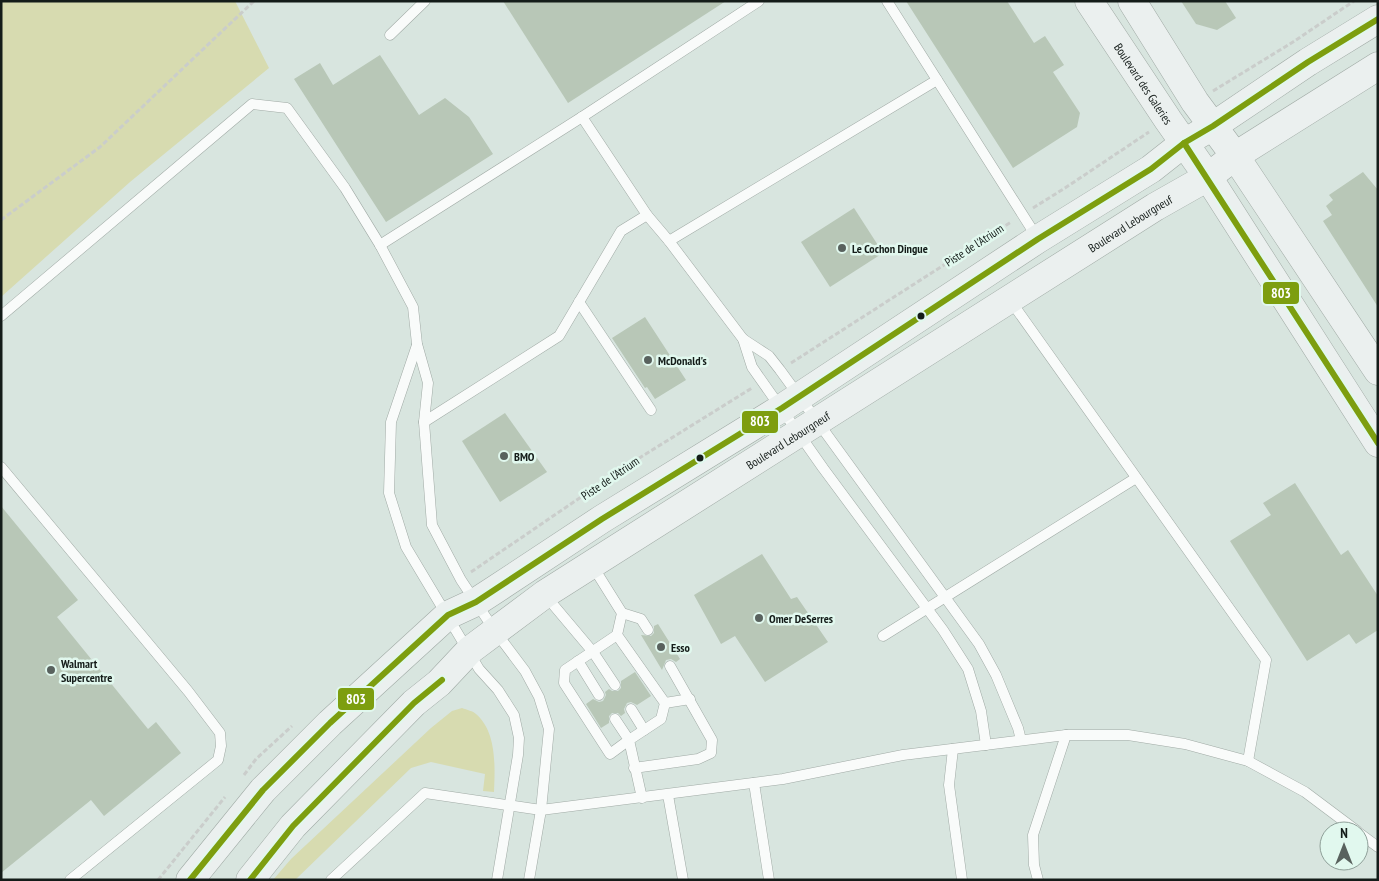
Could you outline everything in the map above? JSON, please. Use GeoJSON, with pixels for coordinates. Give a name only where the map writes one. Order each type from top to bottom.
{"type":"FeatureCollection","features":[{"type":"Feature","properties":{"kind":"main road","name":"Boulevard des Galeries"},"geometry":{"type":"LineString","coordinates":[[1089,1],[1208,177],[1378,443]]}},
{"type":"Feature","properties":{"kind":"main road"},"geometry":{"type":"LineString","coordinates":[[1132,1],[1195,102],[1235,156],[1378,371]]}},
{"type":"Feature","properties":{"kind":"main road"},"geometry":{"type":"LineString","coordinates":[[190,880],[263,790],[330,723],[448,615],[476,602],[602,519],[791,402],[1038,239],[1151,169],[1184,143],[1213,126],[1308,62],[1378,19]]}},
{"type":"Feature","properties":{"kind":"main road","name":"Boulevard Lebourgneuf"},"geometry":{"type":"LineString","coordinates":[[250,880],[292,826],[414,703],[439,683],[470,650],[545,594],[1155,207],[1208,177],[1235,156],[1374,71]]}},
{"type":"Feature","properties":{"kind":"lane"},"geometry":{"type":"LineString","coordinates":[[390,35],[425,1]]}},
{"type":"Feature","properties":{"kind":"lane"},"geometry":{"type":"LineString","coordinates":[[380,245],[582,117],[759,1]]}},
{"type":"Feature","properties":{"kind":"lane"},"geometry":{"type":"LineString","coordinates":[[887,1],[1038,239]]}},
{"type":"Feature","properties":{"kind":"lane"},"geometry":{"type":"LineString","coordinates":[[669,241],[937,80]]}},
{"type":"Feature","properties":{"kind":"lane"},"geometry":{"type":"LineString","coordinates":[[1,316],[252,104],[287,108],[345,188],[380,245],[413,307],[417,344],[428,383],[424,422],[432,525],[461,580],[495,631],[525,670],[539,697],[549,729],[542,810],[529,880]]}},
{"type":"Feature","properties":{"kind":"lane"},"geometry":{"type":"LineString","coordinates":[[582,117],[647,215],[743,339],[752,367],[791,402],[809,427],[823,468],[927,609],[968,669],[981,711],[986,745]]}},
{"type":"Feature","properties":{"kind":"lane"},"geometry":{"type":"LineString","coordinates":[[424,422],[560,336],[621,231],[647,215]]}},
{"type":"Feature","properties":{"kind":"lane"},"geometry":{"type":"LineString","coordinates":[[1010,299],[1266,660],[1248,760]]}},
{"type":"Feature","properties":{"kind":"lane"},"geometry":{"type":"LineString","coordinates":[[579,302],[651,410]]}},
{"type":"Feature","properties":{"kind":"lane"},"geometry":{"type":"LineString","coordinates":[[743,339],[769,356],[791,402],[809,427],[946,596],[980,644],[996,675],[1018,728],[1021,740]]}},
{"type":"Feature","properties":{"kind":"lane"},"geometry":{"type":"LineString","coordinates":[[417,344],[391,422],[389,493],[406,547],[470,650],[479,669],[498,690],[514,715],[520,738],[497,880]]}},
{"type":"Feature","properties":{"kind":"lane"},"geometry":{"type":"LineString","coordinates":[[1,467],[188,691],[220,733],[221,746],[218,760],[70,880]]}},
{"type":"Feature","properties":{"kind":"lane"},"geometry":{"type":"LineString","coordinates":[[883,636],[1136,478]]}},
{"type":"Feature","properties":{"kind":"lane"},"geometry":{"type":"LineString","coordinates":[[592,564],[622,613],[641,619],[648,630]]}},
{"type":"Feature","properties":{"kind":"lane"},"geometry":{"type":"LineString","coordinates":[[545,594],[593,652],[615,685]]}},
{"type":"Feature","properties":{"kind":"lane"},"geometry":{"type":"LineString","coordinates":[[617,635],[665,703],[661,719],[610,754],[564,684],[565,670],[617,635],[622,613]]}},
{"type":"Feature","properties":{"kind":"lane"},"geometry":{"type":"LineString","coordinates":[[578,661],[599,695]]}},
{"type":"Feature","properties":{"kind":"lane"},"geometry":{"type":"LineString","coordinates":[[634,768],[698,759],[711,752],[712,740],[670,666]]}},
{"type":"Feature","properties":{"kind":"lane"},"geometry":{"type":"LineString","coordinates":[[665,703],[690,699]]}},
{"type":"Feature","properties":{"kind":"lane"},"geometry":{"type":"LineString","coordinates":[[630,709],[644,730]]}},
{"type":"Feature","properties":{"kind":"lane"},"geometry":{"type":"LineString","coordinates":[[616,719],[629,740],[642,798]]}},
{"type":"Feature","properties":{"kind":"lane"},"geometry":{"type":"LineString","coordinates":[[1038,880],[1034,865],[1033,835],[1066,735]]}},
{"type":"Feature","properties":{"kind":"lane"},"geometry":{"type":"LineString","coordinates":[[331,880],[425,793],[542,810],[791,778],[903,755],[1066,735],[1128,735],[1185,744],[1248,760],[1305,792],[1343,821]]}},
{"type":"Feature","properties":{"kind":"lane"},"geometry":{"type":"LineString","coordinates":[[953,749],[950,785],[962,880]]}},
{"type":"Feature","properties":{"kind":"lane"},"geometry":{"type":"LineString","coordinates":[[754,783],[769,880]]}},
{"type":"Feature","properties":{"kind":"lane"},"geometry":{"type":"LineString","coordinates":[[668,795],[683,880]]}},
{"type":"Feature","properties":{"kind":"path"},"geometry":{"type":"LineString","coordinates":[[1,220],[100,147],[254,1]]}},
{"type":"Feature","properties":{"kind":"path"},"geometry":{"type":"LineString","coordinates":[[1206,95],[1293,42],[1354,1]]}},
{"type":"Feature","properties":{"kind":"path","name":"Piste de l'Atrium"},"geometry":{"type":"LineString","coordinates":[[800,358],[1065,188],[1147,133]]}},
{"type":"Feature","properties":{"kind":"path","name":"Piste de l'Atrium"},"geometry":{"type":"LineString","coordinates":[[474,571],[628,465],[749,390]]}},
{"type":"Feature","properties":{"kind":"green space"},"geometry":{"type":"Polygon","coordinates":[[[1,1],[235,1],[269,68],[130,182],[1,297],[1,1]]]}},
{"type":"Feature","properties":{"kind":"green space"},"geometry":{"type":"Polygon","coordinates":[[[462,708],[476,714],[488,730],[493,750],[494,792],[483,791],[485,774],[431,762],[411,768],[295,880],[273,880],[291,859],[431,728],[452,711],[462,708]]]}},
{"type":"Feature","properties":{"kind":"building"},"geometry":{"type":"Polygon","coordinates":[[[503,1],[726,1],[568,103],[503,1]]]}},
{"type":"Feature","properties":{"kind":"building"},"geometry":{"type":"Polygon","coordinates":[[[906,1],[1007,1],[1034,43],[1045,36],[1064,65],[1053,72],[1080,113],[1077,127],[1013,168],[906,1]]]}},
{"type":"Feature","properties":{"kind":"building"},"geometry":{"type":"Polygon","coordinates":[[[1181,1],[1225,1],[1236,18],[1217,30],[1196,24],[1181,1]]]}},
{"type":"Feature","properties":{"kind":"building"},"geometry":{"type":"Polygon","coordinates":[[[380,55],[419,115],[445,98],[469,117],[493,154],[386,222],[294,79],[320,63],[333,85],[380,55]]]}},
{"type":"Feature","properties":{"kind":"building"},"geometry":{"type":"Polygon","coordinates":[[[1363,172],[1378,190],[1378,307],[1323,221],[1332,215],[1326,206],[1333,200],[1329,195],[1363,172]]]}},
{"type":"Feature","properties":{"kind":"building","name":"Le Cochon Dingue"},"geometry":{"type":"Polygon","coordinates":[[[854,208],[883,253],[830,287],[801,242],[854,208]]]}},
{"type":"Feature","properties":{"kind":"building","name":"McDonald's"},"geometry":{"type":"Polygon","coordinates":[[[645,317],[686,380],[655,399],[647,387],[645,388],[612,338],[645,317]]]}},
{"type":"Feature","properties":{"kind":"building","name":"BMO"},"geometry":{"type":"Polygon","coordinates":[[[505,413],[547,472],[500,502],[462,441],[505,413]]]}},
{"type":"Feature","properties":{"kind":"building"},"geometry":{"type":"Polygon","coordinates":[[[1295,483],[1341,555],[1348,550],[1378,596],[1378,630],[1356,644],[1349,634],[1307,661],[1230,541],[1271,515],[1263,503],[1295,483]]]}},
{"type":"Feature","properties":{"kind":"building","name":"Walmart Supercentre"},"geometry":{"type":"Polygon","coordinates":[[[1,506],[78,600],[57,617],[148,729],[156,722],[181,753],[104,816],[91,800],[1,873],[1,506]]]}},
{"type":"Feature","properties":{"kind":"building","name":"Omer DeSerres"},"geometry":{"type":"Polygon","coordinates":[[[762,554],[791,599],[797,597],[828,642],[765,682],[735,636],[721,644],[694,595],[762,554]]]}},
{"type":"Feature","properties":{"kind":"building","name":"Esso"},"geometry":{"type":"Polygon","coordinates":[[[658,624],[680,659],[676,662],[671,659],[666,660],[662,670],[641,635],[651,636],[654,633],[654,626],[658,624]]]}},
{"type":"Feature","properties":{"kind":"building"},"geometry":{"type":"Polygon","coordinates":[[[635,672],[651,696],[637,705],[631,702],[627,703],[624,709],[625,713],[621,716],[618,713],[612,713],[609,716],[609,723],[601,728],[586,704],[593,699],[599,702],[603,701],[606,695],[605,692],[609,689],[618,691],[621,688],[621,681],[635,672]]]}},
{"type":"Feature","properties":{"kind":"transit line","name":"803"},"geometry":{"type":"LineString","coordinates":[[190,880],[263,790],[330,723],[448,615],[476,602],[602,519],[782,408],[1038,239],[1151,169],[1184,143],[1213,126],[1308,62],[1378,19]]}},
{"type":"Feature","properties":{"kind":"transit line","name":"803"},"geometry":{"type":"LineString","coordinates":[[1184,143],[1378,443]]}},
{"type":"Feature","properties":{"kind":"transit line","name":"803"},"geometry":{"type":"LineString","coordinates":[[250,880],[293,826],[414,703],[442,680]]}},
{"type":"Feature","properties":{"kind":"place","name":"Le Cochon Dingue"},"geometry":{"type":"Point","coordinates":[842,248]}},
{"type":"Feature","properties":{"kind":"place","name":"McDonald's"},"geometry":{"type":"Point","coordinates":[648,360]}},
{"type":"Feature","properties":{"kind":"place","name":"BMO"},"geometry":{"type":"Point","coordinates":[504,456]}},
{"type":"Feature","properties":{"kind":"place","name":"Omer DeSerres"},"geometry":{"type":"Point","coordinates":[759,618]}},
{"type":"Feature","properties":{"kind":"place","name":"Esso"},"geometry":{"type":"Point","coordinates":[661,647]}},
{"type":"Feature","properties":{"kind":"place","name":"Walmart Supercentre"},"geometry":{"type":"Point","coordinates":[51,670]}}]}
